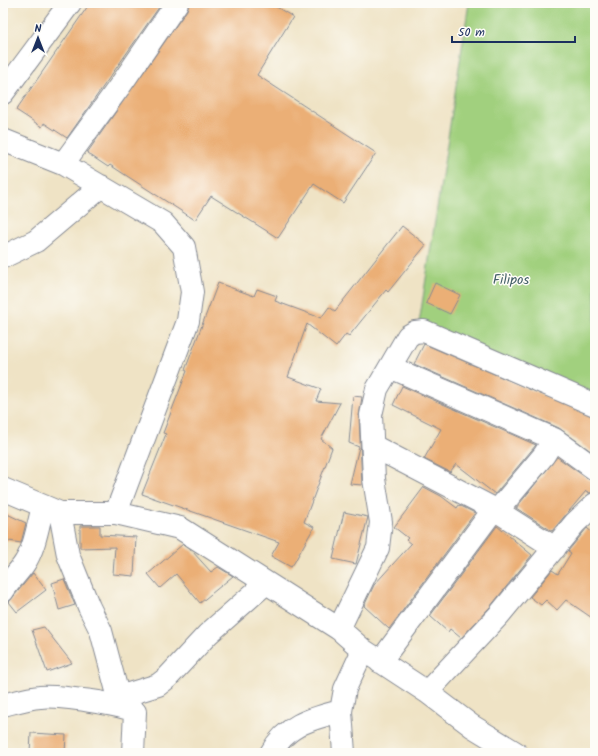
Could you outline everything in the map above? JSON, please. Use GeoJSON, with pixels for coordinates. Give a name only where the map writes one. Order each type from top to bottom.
{"type":"FeatureCollection","features":[{"type":"Feature","properties":{"kind":"street"},"geometry":{"type":"LineString","coordinates":[[3,93],[70,3]]}},
{"type":"Feature","properties":{"kind":"street"},"geometry":{"type":"LineString","coordinates":[[63,164],[122,83],[177,3]]}},
{"type":"Feature","properties":{"kind":"street"},"geometry":{"type":"LineString","coordinates":[[3,140],[63,164],[101,186],[163,223],[184,247],[192,292],[188,321],[116,513]]}},
{"type":"Feature","properties":{"kind":"street"},"geometry":{"type":"LineString","coordinates":[[3,257],[36,241],[101,186]]}},
{"type":"Feature","properties":{"kind":"street"},"geometry":{"type":"LineString","coordinates":[[339,629],[378,548],[381,522],[374,479],[371,415],[376,389],[408,336],[415,332],[424,331],[595,405]]}},
{"type":"Feature","properties":{"kind":"street"},"geometry":{"type":"LineString","coordinates":[[390,367],[554,439],[595,469]]}},
{"type":"Feature","properties":{"kind":"street"},"geometry":{"type":"LineString","coordinates":[[344,753],[341,711],[345,689],[495,510],[544,455],[554,439]]}},
{"type":"Feature","properties":{"kind":"street"},"geometry":{"type":"LineString","coordinates":[[373,446],[495,510],[555,548]]}},
{"type":"Feature","properties":{"kind":"street"},"geometry":{"type":"LineString","coordinates":[[3,489],[52,510],[116,513],[180,528],[339,629],[372,656],[427,692],[472,726],[516,753]]}},
{"type":"Feature","properties":{"kind":"street"},"geometry":{"type":"LineString","coordinates":[[427,692],[500,615],[575,523],[595,504]]}},
{"type":"Feature","properties":{"kind":"street"},"geometry":{"type":"LineString","coordinates":[[3,591],[24,564],[52,510]]}},
{"type":"Feature","properties":{"kind":"street"},"geometry":{"type":"LineString","coordinates":[[52,510],[89,607],[101,631],[120,702],[135,712],[133,753]]}},
{"type":"Feature","properties":{"kind":"street"},"geometry":{"type":"LineString","coordinates":[[3,705],[39,697],[120,702],[158,685],[168,678],[208,634],[266,583]]}},
{"type":"Feature","properties":{"kind":"street"},"geometry":{"type":"LineString","coordinates":[[271,753],[291,730],[305,720],[341,711]]}},
{"type":"Feature","properties":{"kind":"green space","name":"Filipos"},"geometry":{"type":"Polygon","coordinates":[[[469,3],[595,3],[595,412],[418,330],[469,3]]]}},
{"type":"Feature","properties":{"kind":"building"},"geometry":{"type":"Polygon","coordinates":[[[90,3],[162,3],[67,138],[44,123],[42,127],[16,110],[90,3]]]}},
{"type":"Feature","properties":{"kind":"building"},"geometry":{"type":"Polygon","coordinates":[[[189,3],[270,3],[293,17],[257,75],[376,153],[343,203],[314,184],[278,238],[211,196],[195,220],[110,165],[108,167],[87,153],[187,10],[189,3]]]}},
{"type":"Feature","properties":{"kind":"building"},"geometry":{"type":"Polygon","coordinates":[[[402,226],[426,245],[388,292],[386,290],[349,336],[346,334],[336,347],[307,324],[288,377],[321,389],[316,401],[340,403],[321,439],[332,448],[304,522],[314,527],[291,567],[271,556],[279,542],[142,494],[166,434],[163,433],[218,283],[254,296],[257,289],[277,296],[275,301],[321,318],[329,307],[335,311],[402,226]]]}},
{"type":"Feature","properties":{"kind":"building"},"geometry":{"type":"Polygon","coordinates":[[[435,283],[460,295],[450,314],[426,303],[435,283]]]}},
{"type":"Feature","properties":{"kind":"building"},"geometry":{"type":"Polygon","coordinates":[[[424,344],[595,417],[595,454],[559,428],[414,364],[424,344]]]}},
{"type":"Feature","properties":{"kind":"building"},"geometry":{"type":"Polygon","coordinates":[[[402,386],[536,445],[495,494],[456,464],[450,472],[424,459],[441,429],[393,405],[402,386]]]}},
{"type":"Feature","properties":{"kind":"building"},"geometry":{"type":"Polygon","coordinates":[[[353,396],[362,397],[359,416],[362,485],[350,484],[359,447],[349,443],[353,396]]]}},
{"type":"Feature","properties":{"kind":"building"},"geometry":{"type":"Polygon","coordinates":[[[557,457],[588,479],[595,481],[595,492],[590,493],[586,491],[552,531],[516,508],[557,457]]]}},
{"type":"Feature","properties":{"kind":"building"},"geometry":{"type":"Polygon","coordinates":[[[424,487],[441,496],[457,508],[459,505],[475,513],[389,629],[364,606],[374,585],[411,544],[406,540],[408,538],[394,527],[424,487]]]}},
{"type":"Feature","properties":{"kind":"building"},"geometry":{"type":"Polygon","coordinates":[[[3,512],[26,523],[21,543],[3,540],[3,512]]]}},
{"type":"Feature","properties":{"kind":"building"},"geometry":{"type":"Polygon","coordinates":[[[344,512],[368,517],[356,564],[333,559],[344,512]]]}},
{"type":"Feature","properties":{"kind":"building"},"geometry":{"type":"Polygon","coordinates":[[[80,526],[100,526],[100,535],[136,537],[134,576],[113,574],[115,547],[80,548],[80,526]]]}},
{"type":"Feature","properties":{"kind":"building"},"geometry":{"type":"Polygon","coordinates":[[[497,526],[532,555],[490,607],[461,638],[450,629],[448,632],[430,616],[497,526]]]}},
{"type":"Feature","properties":{"kind":"building"},"geometry":{"type":"Polygon","coordinates":[[[587,528],[595,535],[595,620],[566,600],[557,610],[546,600],[541,605],[530,597],[552,570],[558,574],[571,553],[568,551],[587,528]]]}},
{"type":"Feature","properties":{"kind":"building"},"geometry":{"type":"Polygon","coordinates":[[[183,544],[192,551],[211,572],[218,567],[233,576],[200,603],[176,574],[160,588],[148,574],[183,544]]]}},
{"type":"Feature","properties":{"kind":"building"},"geometry":{"type":"Polygon","coordinates":[[[33,573],[46,590],[17,612],[9,602],[33,573]]]}},
{"type":"Feature","properties":{"kind":"building"},"geometry":{"type":"Polygon","coordinates":[[[64,579],[75,605],[59,610],[52,583],[64,579]]]}},
{"type":"Feature","properties":{"kind":"building"},"geometry":{"type":"Polygon","coordinates":[[[44,627],[72,663],[47,672],[32,630],[44,627]]]}},
{"type":"Feature","properties":{"kind":"building"},"geometry":{"type":"Polygon","coordinates":[[[31,733],[66,735],[65,753],[30,753],[31,733]]]}}]}
